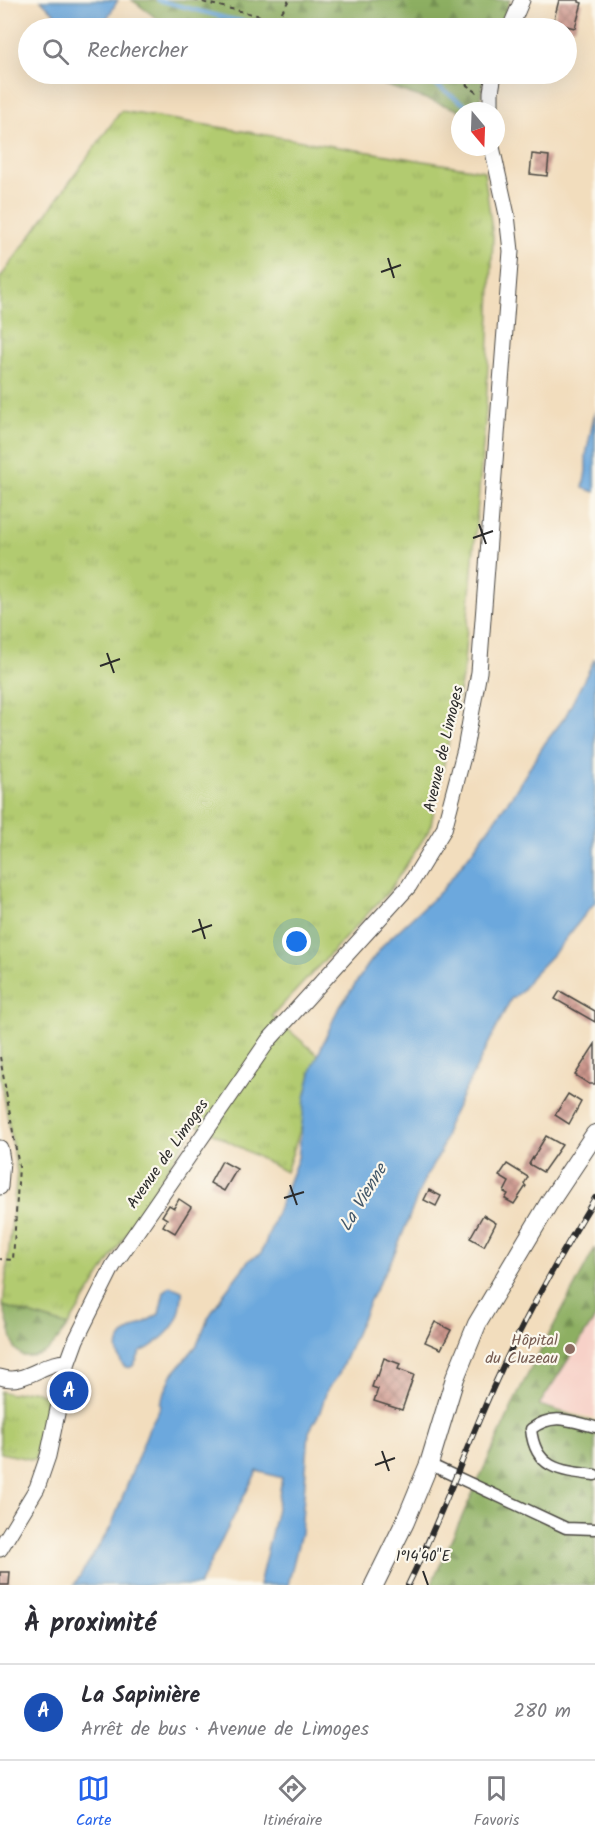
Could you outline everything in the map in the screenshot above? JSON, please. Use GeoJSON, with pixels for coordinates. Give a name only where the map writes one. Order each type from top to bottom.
{"type":"FeatureCollection","features":[{"type":"Feature","properties":{"kind":"main road"},"geometry":{"type":"LineString","coordinates":[[514,18],[522,0]]}},
{"type":"Feature","properties":{"kind":"main road"},"geometry":{"type":"LineString","coordinates":[[491,102],[493,84]]}},
{"type":"Feature","properties":{"kind":"main road","name":"Avenue de Limoges"},"geometry":{"type":"LineString","coordinates":[[0,1549],[37,1488],[48,1456],[68,1362],[76,1340],[112,1266],[268,1041],[409,886],[444,829],[465,749],[479,672],[510,262],[507,215],[494,156]]}},
{"type":"Feature","properties":{"kind":"main road"},"geometry":{"type":"LineString","coordinates":[[374,1585],[405,1522],[429,1464],[455,1378],[477,1324],[549,1203],[595,1134]]}},
{"type":"Feature","properties":{"kind":"main road"},"geometry":{"type":"LineString","coordinates":[[0,1148],[2,1160],[0,1188]]}},
{"type":"Feature","properties":{"kind":"main road"},"geometry":{"type":"LineString","coordinates":[[0,1377],[17,1380],[52,1365],[68,1362]]}},
{"type":"Feature","properties":{"kind":"street"},"geometry":{"type":"LineString","coordinates":[[595,1427],[557,1418],[542,1421],[531,1429],[532,1446],[542,1461],[569,1472],[595,1475]]}},
{"type":"Feature","properties":{"kind":"street"},"geometry":{"type":"LineString","coordinates":[[429,1464],[566,1528],[595,1529]]}},
{"type":"Feature","properties":{"kind":"path"},"geometry":{"type":"LineString","coordinates":[[194,0],[269,18]]}},
{"type":"Feature","properties":{"kind":"path"},"geometry":{"type":"LineString","coordinates":[[278,18],[289,0]]}},
{"type":"Feature","properties":{"kind":"path"},"geometry":{"type":"LineString","coordinates":[[464,84],[486,102]]}},
{"type":"Feature","properties":{"kind":"shaded area","name":"Hôpital du Cluzeau"},"geometry":{"type":"Polygon","coordinates":[[[595,1255],[595,1418],[521,1401],[595,1255]]]}},
{"type":"Feature","properties":{"kind":"green space"},"geometry":{"type":"Polygon","coordinates":[[[132,0],[510,0],[504,18],[156,18],[132,0]]]}},
{"type":"Feature","properties":{"kind":"green space"},"geometry":{"type":"Polygon","coordinates":[[[381,84],[483,84],[480,102],[451,102],[451,107],[381,84]]]}},
{"type":"Feature","properties":{"kind":"green space"},"geometry":{"type":"Polygon","coordinates":[[[121,111],[484,171],[493,237],[486,411],[463,673],[430,829],[389,891],[272,1016],[324,1060],[286,1172],[196,1124],[68,1326],[3,1306],[17,1172],[0,1073],[0,278],[121,111]]]}},
{"type":"Feature","properties":{"kind":"green space"},"geometry":{"type":"Polygon","coordinates":[[[595,1248],[595,1318],[539,1405],[595,1422],[595,1585],[431,1585],[519,1391],[595,1248]]]}},
{"type":"Feature","properties":{"kind":"green space"},"geometry":{"type":"Polygon","coordinates":[[[3,1306],[68,1326],[45,1352],[39,1355],[23,1356],[15,1349],[3,1306]]]}},
{"type":"Feature","properties":{"kind":"green space"},"geometry":{"type":"Polygon","coordinates":[[[32,1390],[49,1397],[35,1460],[0,1453],[0,1391],[11,1394],[32,1390]]]}},
{"type":"Feature","properties":{"kind":"water"},"geometry":{"type":"Polygon","coordinates":[[[41,0],[118,0],[107,18],[59,18],[41,0]]]}},
{"type":"Feature","properties":{"kind":"water"},"geometry":{"type":"Polygon","coordinates":[[[595,411],[595,492],[583,488],[586,455],[595,411]]]}},
{"type":"Feature","properties":{"kind":"water","name":"La Vienne"},"geometry":{"type":"Polygon","coordinates":[[[595,658],[595,902],[556,951],[531,977],[521,992],[511,999],[447,1126],[440,1153],[424,1180],[395,1253],[371,1298],[338,1376],[327,1390],[320,1412],[309,1432],[301,1533],[288,1585],[259,1585],[282,1478],[257,1471],[199,1585],[74,1585],[111,1527],[172,1375],[197,1345],[208,1318],[224,1293],[250,1259],[261,1254],[298,1158],[305,1098],[312,1069],[337,1011],[385,943],[441,891],[471,853],[565,717],[595,658]]]}},
{"type":"Feature","properties":{"kind":"water"},"geometry":{"type":"Polygon","coordinates":[[[170,1286],[182,1291],[180,1311],[175,1323],[161,1339],[141,1352],[133,1366],[124,1366],[118,1355],[119,1341],[123,1335],[159,1314],[164,1292],[170,1286]]]}},
{"type":"Feature","properties":{"kind":"building"},"geometry":{"type":"Polygon","coordinates":[[[559,0],[579,0],[582,3],[577,21],[577,18],[554,18],[559,0]]]}},
{"type":"Feature","properties":{"kind":"building"},"geometry":{"type":"Polygon","coordinates":[[[532,154],[549,156],[547,176],[530,174],[532,154]]]}},
{"type":"Feature","properties":{"kind":"building"},"geometry":{"type":"Polygon","coordinates":[[[560,991],[595,1011],[595,1022],[555,999],[560,991]]]}},
{"type":"Feature","properties":{"kind":"building"},"geometry":{"type":"Polygon","coordinates":[[[595,1044],[595,1084],[589,1084],[575,1075],[595,1044]]]}},
{"type":"Feature","properties":{"kind":"building"},"geometry":{"type":"Polygon","coordinates":[[[568,1094],[581,1102],[569,1124],[555,1115],[568,1094]]]}},
{"type":"Feature","properties":{"kind":"building"},"geometry":{"type":"Polygon","coordinates":[[[546,1136],[562,1145],[543,1172],[529,1164],[546,1136]]]}},
{"type":"Feature","properties":{"kind":"building"},"geometry":{"type":"Polygon","coordinates":[[[222,1161],[237,1169],[224,1191],[210,1183],[222,1161]]]}},
{"type":"Feature","properties":{"kind":"building"},"geometry":{"type":"Polygon","coordinates":[[[507,1164],[528,1177],[524,1184],[526,1186],[514,1204],[505,1199],[508,1194],[504,1192],[509,1182],[499,1176],[507,1164]]]}},
{"type":"Feature","properties":{"kind":"building"},"geometry":{"type":"Polygon","coordinates":[[[429,1190],[441,1196],[436,1206],[424,1200],[429,1190]]]}},
{"type":"Feature","properties":{"kind":"building"},"geometry":{"type":"Polygon","coordinates":[[[179,1199],[191,1207],[175,1233],[163,1226],[167,1219],[162,1216],[169,1205],[174,1208],[179,1199]]]}},
{"type":"Feature","properties":{"kind":"building"},"geometry":{"type":"Polygon","coordinates":[[[483,1215],[496,1223],[484,1246],[470,1238],[483,1215]]]}},
{"type":"Feature","properties":{"kind":"building"},"geometry":{"type":"Polygon","coordinates":[[[435,1322],[451,1330],[441,1349],[425,1342],[435,1322]]]}},
{"type":"Feature","properties":{"kind":"building"},"geometry":{"type":"Polygon","coordinates":[[[384,1358],[400,1364],[398,1369],[414,1375],[402,1410],[374,1401],[378,1389],[372,1387],[384,1358]]]}},
{"type":"Feature","properties":{"kind":"building"},"geometry":{"type":"Polygon","coordinates":[[[0,1572],[10,1572],[9,1585],[0,1585],[0,1572]]]}},
{"type":"Feature","properties":{"kind":"waterway"},"geometry":{"type":"LineString","coordinates":[[158,0],[226,18]]}},
{"type":"Feature","properties":{"kind":"waterway"},"geometry":{"type":"LineString","coordinates":[[435,84],[461,102]]}},
{"type":"Feature","properties":{"kind":"railway"},"geometry":{"type":"LineString","coordinates":[[408,1585],[519,1333],[568,1242],[595,1198]]}},
{"type":"Feature","properties":{"kind":"place","name":"Hôpital du Cluzeau"},"geometry":{"type":"Point","coordinates":[570,1349]}},
{"type":"Feature","properties":{"kind":"place","name":"La Sapinière"},"geometry":{"type":"Point","coordinates":[69,1391]}}]}
